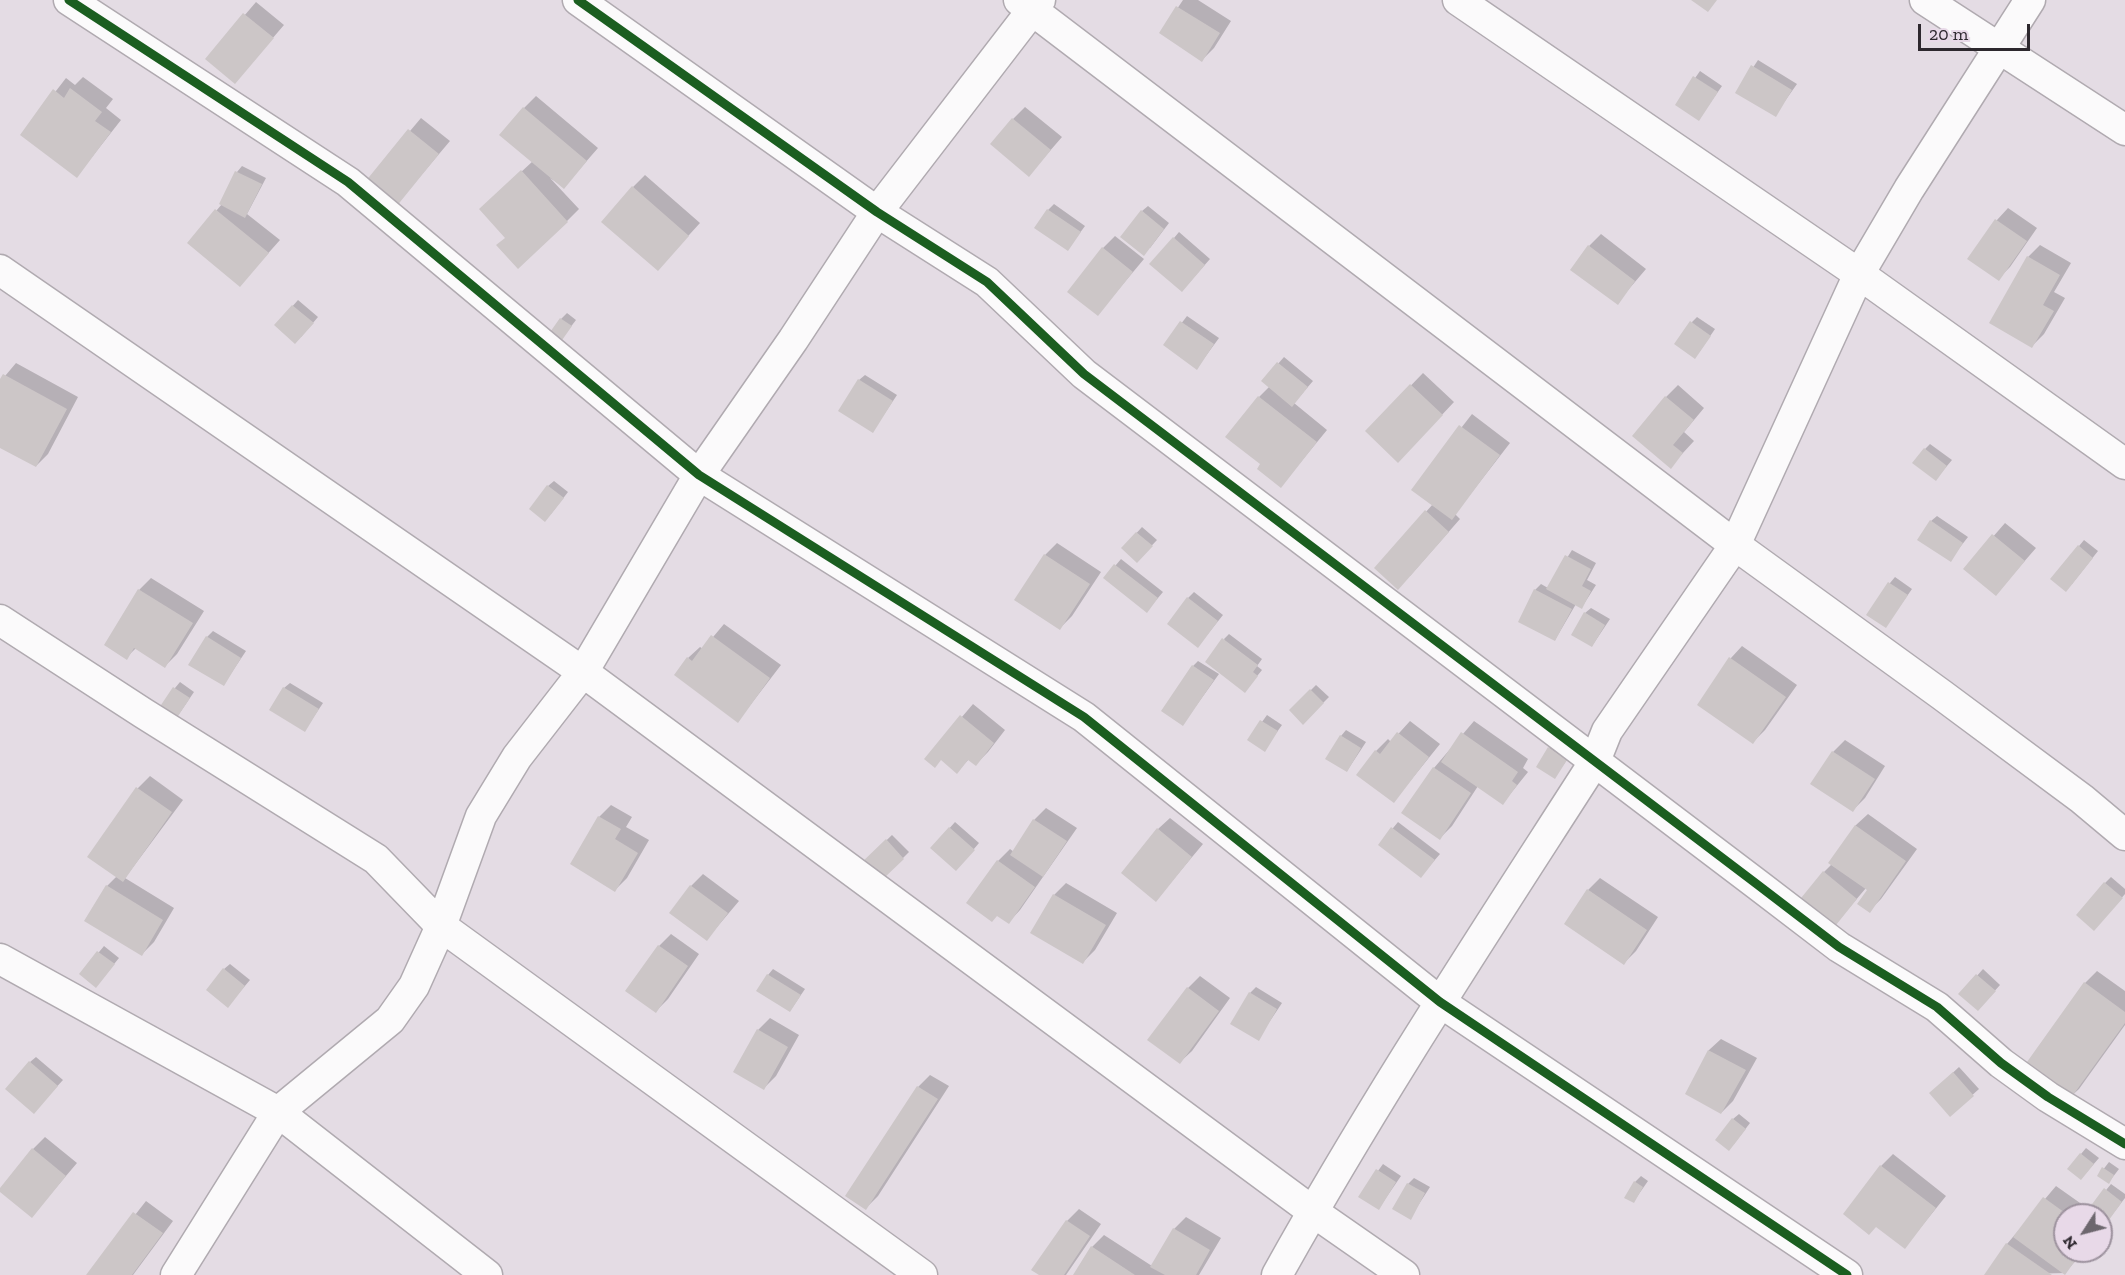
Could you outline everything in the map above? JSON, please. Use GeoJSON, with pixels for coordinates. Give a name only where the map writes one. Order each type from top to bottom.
{"type":"FeatureCollection","features":[{"type":"Feature","properties":{"kind":"street"},"geometry":{"type":"LineString","coordinates":[[69,0],[348,182],[699,475],[1084,717],[1440,1002],[1846,1275]]}},
{"type":"Feature","properties":{"kind":"street"},"geometry":{"type":"LineString","coordinates":[[578,0],[877,212],[987,282],[1084,374],[1839,947],[1937,1007],[2001,1063],[2048,1097],[2125,1144]]}},
{"type":"Feature","properties":{"kind":"street"},"geometry":{"type":"LineString","coordinates":[[1458,0],[1859,274],[2125,464]]}},
{"type":"Feature","properties":{"kind":"street"},"geometry":{"type":"LineString","coordinates":[[1925,0],[1997,49],[2125,130]]}},
{"type":"Feature","properties":{"kind":"street"},"geometry":{"type":"LineString","coordinates":[[1276,1275],[1312,1211],[1440,1002],[1595,761],[1607,731],[1735,545],[1859,274],[1909,189],[2030,0]]}},
{"type":"Feature","properties":{"kind":"street"},"geometry":{"type":"LineString","coordinates":[[176,1275],[278,1112],[390,1020],[414,986],[441,926],[481,816],[517,757],[584,672],[699,475],[793,340],[877,212],[1031,3],[1735,545],[2082,799],[2125,835]]}},
{"type":"Feature","properties":{"kind":"street"},"geometry":{"type":"LineString","coordinates":[[0,270],[584,672],[1312,1211],[1404,1275]]}},
{"type":"Feature","properties":{"kind":"street"},"geometry":{"type":"LineString","coordinates":[[0,620],[376,859],[441,926],[922,1275]]}},
{"type":"Feature","properties":{"kind":"street"},"geometry":{"type":"LineString","coordinates":[[0,959],[278,1112],[487,1275]]}},
{"type":"Feature","properties":{"kind":"building"},"geometry":{"type":"Polygon","coordinates":[[[1691,0],[1717,0],[1708,12],[1691,0]]]}},
{"type":"Feature","properties":{"kind":"building"},"geometry":{"type":"Polygon","coordinates":[[[1176,6],[1220,33],[1202,62],[1159,33],[1176,6]]]}},
{"type":"Feature","properties":{"kind":"building"},"geometry":{"type":"Polygon","coordinates":[[[243,13],[274,38],[235,84],[205,59],[243,13]]]}},
{"type":"Feature","properties":{"kind":"building"},"geometry":{"type":"Polygon","coordinates":[[[1751,65],[1792,90],[1776,117],[1735,93],[1751,65]]]}},
{"type":"Feature","properties":{"kind":"building"},"geometry":{"type":"Polygon","coordinates":[[[1693,76],[1718,92],[1699,121],[1675,105],[1693,76]]]}},
{"type":"Feature","properties":{"kind":"building"},"geometry":{"type":"Polygon","coordinates":[[[70,88],[102,112],[95,121],[111,132],[77,178],[20,135],[53,89],[64,98],[70,88]]]}},
{"type":"Feature","properties":{"kind":"building"},"geometry":{"type":"Polygon","coordinates":[[[523,107],[587,161],[564,189],[499,135],[523,107]]]}},
{"type":"Feature","properties":{"kind":"building"},"geometry":{"type":"Polygon","coordinates":[[[1012,118],[1051,150],[1029,177],[990,144],[1012,118]]]}},
{"type":"Feature","properties":{"kind":"building"},"geometry":{"type":"Polygon","coordinates":[[[408,129],[439,154],[396,207],[365,182],[408,129]]]}},
{"type":"Feature","properties":{"kind":"building"},"geometry":{"type":"Polygon","coordinates":[[[521,170],[568,222],[518,269],[496,245],[505,238],[479,209],[521,170]]]}},
{"type":"Feature","properties":{"kind":"building"},"geometry":{"type":"Polygon","coordinates":[[[235,171],[262,184],[245,218],[219,204],[235,171]]]}},
{"type":"Feature","properties":{"kind":"building"},"geometry":{"type":"Polygon","coordinates":[[[632,186],[689,236],[658,271],[601,222],[632,186]]]}},
{"type":"Feature","properties":{"kind":"building"},"geometry":{"type":"Polygon","coordinates":[[[215,209],[269,253],[240,287],[187,243],[215,209]]]}},
{"type":"Feature","properties":{"kind":"building"},"geometry":{"type":"Polygon","coordinates":[[[1047,209],[1081,232],[1068,251],[1034,228],[1047,209]]]}},
{"type":"Feature","properties":{"kind":"building"},"geometry":{"type":"Polygon","coordinates":[[[1141,210],[1164,229],[1144,256],[1120,237],[1141,210]]]}},
{"type":"Feature","properties":{"kind":"building"},"geometry":{"type":"Polygon","coordinates":[[[1995,219],[2027,241],[1999,281],[1967,259],[1995,219]]]}},
{"type":"Feature","properties":{"kind":"building"},"geometry":{"type":"Polygon","coordinates":[[[1173,237],[1205,265],[1182,292],[1149,264],[1173,237]]]}},
{"type":"Feature","properties":{"kind":"building"},"geometry":{"type":"Polygon","coordinates":[[[1588,245],[1635,281],[1618,305],[1570,270],[1588,245]]]}},
{"type":"Feature","properties":{"kind":"building"},"geometry":{"type":"Polygon","coordinates":[[[1102,247],[1133,272],[1098,316],[1067,292],[1102,247]]]}},
{"type":"Feature","properties":{"kind":"building"},"geometry":{"type":"Polygon","coordinates":[[[2027,256],[2060,275],[2043,305],[2054,311],[2032,348],[1989,323],[2027,256]]]}},
{"type":"Feature","properties":{"kind":"building"},"geometry":{"type":"Polygon","coordinates":[[[292,305],[314,323],[295,344],[274,325],[292,305]]]}},
{"type":"Feature","properties":{"kind":"building"},"geometry":{"type":"Polygon","coordinates":[[[560,318],[572,326],[560,343],[548,335],[560,318]]]}},
{"type":"Feature","properties":{"kind":"building"},"geometry":{"type":"Polygon","coordinates":[[[1180,321],[1214,344],[1197,370],[1163,345],[1180,321]]]}},
{"type":"Feature","properties":{"kind":"building"},"geometry":{"type":"Polygon","coordinates":[[[1690,321],[1711,336],[1695,359],[1674,344],[1690,321]]]}},
{"type":"Feature","properties":{"kind":"building"},"geometry":{"type":"Polygon","coordinates":[[[1277,362],[1308,387],[1292,407],[1261,381],[1277,362]]]}},
{"type":"Feature","properties":{"kind":"building"},"geometry":{"type":"Polygon","coordinates":[[[3,374],[67,409],[36,467],[0,448],[0,379],[3,374]]]}},
{"type":"Feature","properties":{"kind":"building"},"geometry":{"type":"Polygon","coordinates":[[[858,379],[893,401],[873,433],[838,411],[858,379]]]}},
{"type":"Feature","properties":{"kind":"building"},"geometry":{"type":"Polygon","coordinates":[[[1410,384],[1443,415],[1398,463],[1365,431],[1410,384]]]}},
{"type":"Feature","properties":{"kind":"building"},"geometry":{"type":"Polygon","coordinates":[[[1258,396],[1317,442],[1281,488],[1257,469],[1260,464],[1225,437],[1258,396]]]}},
{"type":"Feature","properties":{"kind":"building"},"geometry":{"type":"Polygon","coordinates":[[[1665,396],[1694,420],[1673,445],[1683,453],[1671,469],[1632,436],[1665,396]]]}},
{"type":"Feature","properties":{"kind":"building"},"geometry":{"type":"Polygon","coordinates":[[[1459,425],[1500,455],[1452,520],[1411,490],[1459,425]]]}},
{"type":"Feature","properties":{"kind":"building"},"geometry":{"type":"Polygon","coordinates":[[[1924,448],[1947,466],[1936,481],[1912,463],[1924,448]]]}},
{"type":"Feature","properties":{"kind":"building"},"geometry":{"type":"Polygon","coordinates":[[[547,485],[564,498],[545,522],[529,509],[547,485]]]}},
{"type":"Feature","properties":{"kind":"building"},"geometry":{"type":"Polygon","coordinates":[[[1425,510],[1449,532],[1398,590],[1374,568],[1425,510]]]}},
{"type":"Feature","properties":{"kind":"building"},"geometry":{"type":"Polygon","coordinates":[[[1930,520],[1963,543],[1951,562],[1917,540],[1930,520]]]}},
{"type":"Feature","properties":{"kind":"building"},"geometry":{"type":"Polygon","coordinates":[[[1136,532],[1153,546],[1137,563],[1121,548],[1136,532]]]}},
{"type":"Feature","properties":{"kind":"building"},"geometry":{"type":"Polygon","coordinates":[[[1992,534],[2025,561],[1996,596],[1963,569],[1992,534]]]}},
{"type":"Feature","properties":{"kind":"building"},"geometry":{"type":"Polygon","coordinates":[[[2078,545],[2093,558],[2066,592],[2050,579],[2078,545]]]}},
{"type":"Feature","properties":{"kind":"building"},"geometry":{"type":"Polygon","coordinates":[[[1044,554],[1090,584],[1060,630],[1014,600],[1044,554]]]}},
{"type":"Feature","properties":{"kind":"building"},"geometry":{"type":"Polygon","coordinates":[[[1565,555],[1591,569],[1582,586],[1591,591],[1582,609],[1546,589],[1565,555]]]}},
{"type":"Feature","properties":{"kind":"building"},"geometry":{"type":"Polygon","coordinates":[[[1114,564],[1158,598],[1147,613],[1103,578],[1114,564]]]}},
{"type":"Feature","properties":{"kind":"building"},"geometry":{"type":"Polygon","coordinates":[[[1888,582],[1908,595],[1886,628],[1866,615],[1888,582]]]}},
{"type":"Feature","properties":{"kind":"building"},"geometry":{"type":"Polygon","coordinates":[[[138,589],[193,623],[165,668],[134,648],[127,660],[104,645],[138,589]]]}},
{"type":"Feature","properties":{"kind":"building"},"geometry":{"type":"Polygon","coordinates":[[[1534,589],[1572,609],[1555,641],[1518,622],[1534,589]]]}},
{"type":"Feature","properties":{"kind":"building"},"geometry":{"type":"Polygon","coordinates":[[[1187,597],[1218,621],[1198,648],[1167,624],[1187,597]]]}},
{"type":"Feature","properties":{"kind":"building"},"geometry":{"type":"Polygon","coordinates":[[[1584,612],[1605,625],[1592,647],[1571,635],[1584,612]]]}},
{"type":"Feature","properties":{"kind":"building"},"geometry":{"type":"Polygon","coordinates":[[[711,635],[770,678],[738,723],[674,675],[687,657],[692,661],[711,635]]]}},
{"type":"Feature","properties":{"kind":"building"},"geometry":{"type":"Polygon","coordinates":[[[206,636],[241,658],[224,686],[188,665],[206,636]]]}},
{"type":"Feature","properties":{"kind":"building"},"geometry":{"type":"Polygon","coordinates":[[[1222,638],[1258,665],[1253,672],[1258,676],[1245,693],[1205,662],[1222,638]]]}},
{"type":"Feature","properties":{"kind":"building"},"geometry":{"type":"Polygon","coordinates":[[[1729,657],[1786,697],[1753,744],[1697,705],[1729,657]]]}},
{"type":"Feature","properties":{"kind":"building"},"geometry":{"type":"Polygon","coordinates":[[[1192,665],[1214,680],[1183,726],[1161,711],[1192,665]]]}},
{"type":"Feature","properties":{"kind":"building"},"geometry":{"type":"Polygon","coordinates":[[[173,687],[190,698],[172,725],[155,714],[173,687]]]}},
{"type":"Feature","properties":{"kind":"building"},"geometry":{"type":"Polygon","coordinates":[[[283,687],[319,709],[305,732],[269,710],[283,687]]]}},
{"type":"Feature","properties":{"kind":"building"},"geometry":{"type":"Polygon","coordinates":[[[1310,689],[1324,703],[1303,725],[1289,710],[1310,689]]]}},
{"type":"Feature","properties":{"kind":"building"},"geometry":{"type":"Polygon","coordinates":[[[960,715],[994,743],[976,766],[968,760],[957,774],[941,760],[935,768],[924,759],[960,715]]]}},
{"type":"Feature","properties":{"kind":"building"},"geometry":{"type":"Polygon","coordinates":[[[1260,720],[1278,731],[1265,752],[1247,740],[1260,720]]]}},
{"type":"Feature","properties":{"kind":"building"},"geometry":{"type":"Polygon","coordinates":[[[1397,732],[1429,757],[1394,803],[1356,775],[1375,750],[1380,754],[1397,732]]]}},
{"type":"Feature","properties":{"kind":"building"},"geometry":{"type":"Polygon","coordinates":[[[1461,732],[1518,772],[1512,781],[1517,785],[1503,805],[1441,762],[1461,732]]]}},
{"type":"Feature","properties":{"kind":"building"},"geometry":{"type":"Polygon","coordinates":[[[1340,735],[1361,748],[1347,772],[1325,759],[1340,735]]]}},
{"type":"Feature","properties":{"kind":"building"},"geometry":{"type":"Polygon","coordinates":[[[1548,747],[1567,760],[1555,779],[1536,767],[1548,747]]]}},
{"type":"Feature","properties":{"kind":"building"},"geometry":{"type":"Polygon","coordinates":[[[1832,751],[1875,779],[1853,812],[1810,784],[1832,751]]]}},
{"type":"Feature","properties":{"kind":"building"},"geometry":{"type":"Polygon","coordinates":[[[1433,767],[1471,793],[1440,840],[1401,813],[1433,767]]]}},
{"type":"Feature","properties":{"kind":"building"},"geometry":{"type":"Polygon","coordinates":[[[136,787],[172,812],[123,882],[87,857],[136,787]]]}},
{"type":"Feature","properties":{"kind":"building"},"geometry":{"type":"Polygon","coordinates":[[[598,816],[621,829],[615,839],[638,853],[615,892],[570,864],[598,816]]]}},
{"type":"Feature","properties":{"kind":"building"},"geometry":{"type":"Polygon","coordinates":[[[1033,819],[1067,841],[1043,877],[1010,855],[1033,819]]]}},
{"type":"Feature","properties":{"kind":"building"},"geometry":{"type":"Polygon","coordinates":[[[1855,825],[1906,861],[1870,913],[1857,904],[1867,890],[1828,863],[1855,825]]]}},
{"type":"Feature","properties":{"kind":"building"},"geometry":{"type":"Polygon","coordinates":[[[949,827],[975,850],[956,871],[930,848],[949,827]]]}},
{"type":"Feature","properties":{"kind":"building"},"geometry":{"type":"Polygon","coordinates":[[[1391,827],[1435,860],[1421,878],[1378,845],[1391,827]]]}},
{"type":"Feature","properties":{"kind":"building"},"geometry":{"type":"Polygon","coordinates":[[[1157,828],[1192,857],[1156,902],[1121,873],[1157,828]]]}},
{"type":"Feature","properties":{"kind":"building"},"geometry":{"type":"Polygon","coordinates":[[[886,839],[904,859],[883,879],[860,864],[886,839]]]}},
{"type":"Feature","properties":{"kind":"building"},"geometry":{"type":"Polygon","coordinates":[[[997,860],[1035,887],[1009,924],[997,916],[992,922],[966,903],[997,860]]]}},
{"type":"Feature","properties":{"kind":"building"},"geometry":{"type":"Polygon","coordinates":[[[1823,871],[1857,899],[1832,930],[1797,903],[1823,871]]]}},
{"type":"Feature","properties":{"kind":"building"},"geometry":{"type":"Polygon","coordinates":[[[2104,882],[2123,898],[2094,931],[2076,915],[2104,882]]]}},
{"type":"Feature","properties":{"kind":"building"},"geometry":{"type":"Polygon","coordinates":[[[106,885],[163,920],[142,956],[84,921],[106,885]]]}},
{"type":"Feature","properties":{"kind":"building"},"geometry":{"type":"Polygon","coordinates":[[[690,885],[728,913],[707,941],[669,913],[690,885]]]}},
{"type":"Feature","properties":{"kind":"building"},"geometry":{"type":"Polygon","coordinates":[[[1587,889],[1647,930],[1624,965],[1564,924],[1587,889]]]}},
{"type":"Feature","properties":{"kind":"building"},"geometry":{"type":"Polygon","coordinates":[[[1053,894],[1106,925],[1083,964],[1030,933],[1053,894]]]}},
{"type":"Feature","properties":{"kind":"building"},"geometry":{"type":"Polygon","coordinates":[[[658,945],[688,966],[656,1013],[625,991],[658,945]]]}},
{"type":"Feature","properties":{"kind":"building"},"geometry":{"type":"Polygon","coordinates":[[[97,951],[115,964],[96,988],[79,974],[97,951]]]}},
{"type":"Feature","properties":{"kind":"building"},"geometry":{"type":"Polygon","coordinates":[[[223,968],[245,986],[228,1008],[206,990],[223,968]]]}},
{"type":"Feature","properties":{"kind":"building"},"geometry":{"type":"Polygon","coordinates":[[[767,974],[801,995],[790,1012],[756,991],[767,974]]]}},
{"type":"Feature","properties":{"kind":"building"},"geometry":{"type":"Polygon","coordinates":[[[1976,974],[1996,991],[1978,1011],[1958,994],[1976,974]]]}},
{"type":"Feature","properties":{"kind":"building"},"geometry":{"type":"Polygon","coordinates":[[[2084,982],[2125,1012],[2125,1023],[2068,1102],[2022,1069],[2084,982]]]}},
{"type":"Feature","properties":{"kind":"building"},"geometry":{"type":"Polygon","coordinates":[[[1187,987],[1219,1011],[1180,1064],[1147,1040],[1187,987]]]}},
{"type":"Feature","properties":{"kind":"building"},"geometry":{"type":"Polygon","coordinates":[[[1249,992],[1277,1009],[1259,1041],[1230,1024],[1249,992]]]}},
{"type":"Feature","properties":{"kind":"building"},"geometry":{"type":"Polygon","coordinates":[[[757,1029],[788,1047],[764,1090],[733,1072],[757,1029]]]}},
{"type":"Feature","properties":{"kind":"building"},"geometry":{"type":"Polygon","coordinates":[[[1708,1050],[1746,1070],[1721,1114],[1685,1094],[1708,1050]]]}},
{"type":"Feature","properties":{"kind":"building"},"geometry":{"type":"Polygon","coordinates":[[[29,1061],[58,1086],[34,1114],[5,1089],[29,1061]]]}},
{"type":"Feature","properties":{"kind":"building"},"geometry":{"type":"Polygon","coordinates":[[[1953,1072],[1974,1096],[1950,1117],[1929,1093],[1953,1072]]]}},
{"type":"Feature","properties":{"kind":"building"},"geometry":{"type":"Polygon","coordinates":[[[917,1086],[938,1099],[866,1210],[845,1196],[917,1086]]]}},
{"type":"Feature","properties":{"kind":"building"},"geometry":{"type":"Polygon","coordinates":[[[1732,1118],[1746,1129],[1729,1151],[1715,1140],[1732,1118]]]}},
{"type":"Feature","properties":{"kind":"building"},"geometry":{"type":"Polygon","coordinates":[[[32,1148],[66,1176],[32,1218],[0,1192],[0,1188],[32,1148]]]}},
{"type":"Feature","properties":{"kind":"building"},"geometry":{"type":"Polygon","coordinates":[[[2080,1153],[2094,1164],[2081,1180],[2067,1169],[2080,1153]]]}},
{"type":"Feature","properties":{"kind":"building"},"geometry":{"type":"Polygon","coordinates":[[[1880,1165],[1936,1208],[1905,1249],[1876,1227],[1869,1235],[1843,1214],[1880,1165]]]}},
{"type":"Feature","properties":{"kind":"building"},"geometry":{"type":"Polygon","coordinates":[[[2102,1167],[2114,1175],[2109,1184],[2097,1176],[2102,1167]]]}},
{"type":"Feature","properties":{"kind":"building"},"geometry":{"type":"Polygon","coordinates":[[[1376,1169],[1396,1182],[1379,1210],[1358,1197],[1376,1169]]]}},
{"type":"Feature","properties":{"kind":"building"},"geometry":{"type":"Polygon","coordinates":[[[1634,1181],[1643,1187],[1634,1203],[1624,1198],[1634,1181]]]}},
{"type":"Feature","properties":{"kind":"building"},"geometry":{"type":"Polygon","coordinates":[[[1407,1183],[1425,1193],[1411,1220],[1392,1209],[1407,1183]]]}},
{"type":"Feature","properties":{"kind":"building"},"geometry":{"type":"Polygon","coordinates":[[[2104,1188],[2122,1202],[2113,1214],[2113,1203],[2093,1203],[2104,1188]]]}},
{"type":"Feature","properties":{"kind":"building"},"geometry":{"type":"Polygon","coordinates":[[[2043,1197],[2053,1204],[2053,1263],[2074,1263],[2065,1275],[2013,1237],[2043,1197]]]}},
{"type":"Feature","properties":{"kind":"building"},"geometry":{"type":"Polygon","coordinates":[[[133,1212],[163,1233],[132,1275],[86,1275],[133,1212]]]}},
{"type":"Feature","properties":{"kind":"building"},"geometry":{"type":"Polygon","coordinates":[[[1066,1220],[1090,1236],[1064,1275],[1039,1275],[1031,1270],[1066,1220]]]}},
{"type":"Feature","properties":{"kind":"building"},"geometry":{"type":"Polygon","coordinates":[[[1173,1228],[1210,1250],[1196,1275],[1165,1275],[1150,1267],[1173,1228]]]}},
{"type":"Feature","properties":{"kind":"building"},"geometry":{"type":"Polygon","coordinates":[[[2006,1243],[2052,1275],[1984,1275],[2006,1243]]]}},
{"type":"Feature","properties":{"kind":"building"},"geometry":{"type":"Polygon","coordinates":[[[1091,1246],[1135,1275],[1073,1275],[1091,1246]]]}},
{"type":"Feature","properties":{"kind":"cycle path"},"geometry":{"type":"LineString","coordinates":[[69,0],[348,182],[699,475],[1084,717],[1440,1002],[1847,1275]]}},
{"type":"Feature","properties":{"kind":"cycle path"},"geometry":{"type":"LineString","coordinates":[[578,0],[877,212],[987,282],[1084,374],[1839,947],[1937,1007],[2001,1063],[2048,1097],[2125,1144]]}}]}
